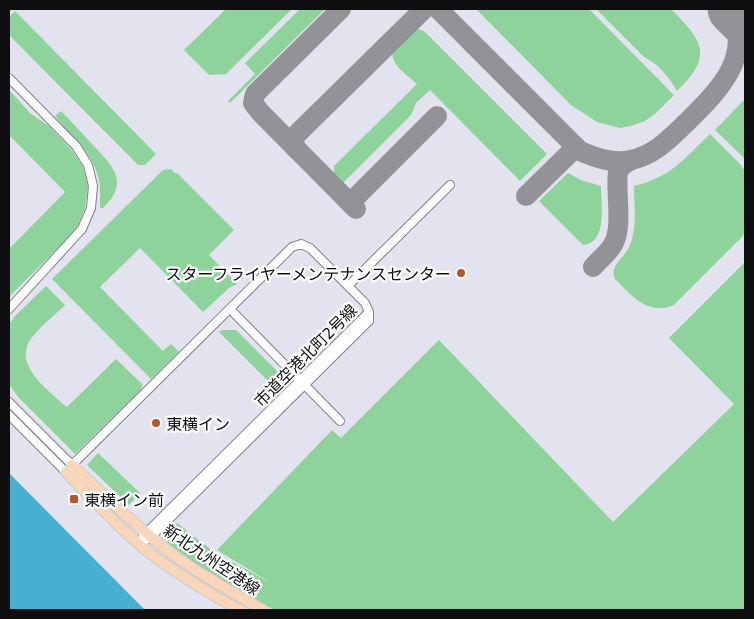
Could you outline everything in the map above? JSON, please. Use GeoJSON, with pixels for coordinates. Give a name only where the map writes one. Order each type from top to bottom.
{"type":"FeatureCollection","features":[{"type":"Feature","properties":{"kind":"main road","name":"新北九州空港線"},"geometry":{"type":"LineString","coordinates":[[69,469],[148,535],[211,581],[263,610]]}},
{"type":"Feature","properties":{"kind":"main road","name":"新北九州空港線"},"geometry":{"type":"LineString","coordinates":[[69,469],[139,544],[177,573],[240,610]]}},
{"type":"Feature","properties":{"kind":"street"},"geometry":{"type":"LineString","coordinates":[[9,78],[76,146],[88,165],[93,186],[91,208],[82,229],[9,309]]}},
{"type":"Feature","properties":{"kind":"street"},"geometry":{"type":"LineString","coordinates":[[348,286],[450,186]]}},
{"type":"Feature","properties":{"kind":"street","name":"市道空港北町2号線"},"geometry":{"type":"LineString","coordinates":[[69,469],[292,247],[306,245],[310,248],[365,303],[369,312],[303,382],[139,544]]}},
{"type":"Feature","properties":{"kind":"street"},"geometry":{"type":"LineString","coordinates":[[9,303],[21,296]]}},
{"type":"Feature","properties":{"kind":"street"},"geometry":{"type":"LineString","coordinates":[[230,309],[340,421]]}},
{"type":"Feature","properties":{"kind":"street"},"geometry":{"type":"LineString","coordinates":[[9,402],[69,469]]}},
{"type":"Feature","properties":{"kind":"street"},"geometry":{"type":"LineString","coordinates":[[9,415],[69,469]]}},
{"type":"Feature","properties":{"kind":"shaded area"},"geometry":{"type":"Polygon","coordinates":[[[9,9],[745,9],[745,610],[145,610],[9,473],[9,9]]]}},
{"type":"Feature","properties":{"kind":"green space"},"geometry":{"type":"Polygon","coordinates":[[[226,9],[292,9],[226,74],[209,75],[184,50],[226,9]]]}},
{"type":"Feature","properties":{"kind":"green space"},"geometry":{"type":"Polygon","coordinates":[[[300,9],[325,9],[230,103],[228,101],[255,74],[245,63],[300,9]]]}},
{"type":"Feature","properties":{"kind":"green space"},"geometry":{"type":"Polygon","coordinates":[[[476,9],[589,9],[674,95],[645,121],[631,126],[620,128],[597,122],[571,105],[476,9]]]}},
{"type":"Feature","properties":{"kind":"green space"},"geometry":{"type":"Polygon","coordinates":[[[596,9],[671,9],[691,30],[700,49],[700,58],[689,79],[677,91],[663,71],[644,57],[596,9]]]}},
{"type":"Feature","properties":{"kind":"green space"},"geometry":{"type":"Polygon","coordinates":[[[15,11],[156,154],[145,165],[138,165],[9,35],[9,17],[15,11]]]}},
{"type":"Feature","properties":{"kind":"green space"},"geometry":{"type":"Polygon","coordinates":[[[418,29],[424,31],[547,154],[520,181],[430,90],[416,103],[411,115],[342,184],[334,175],[334,166],[417,84],[394,61],[393,51],[418,29]]]}},
{"type":"Feature","properties":{"kind":"green space"},"geometry":{"type":"Polygon","coordinates":[[[9,90],[31,114],[49,126],[71,149],[83,167],[88,187],[85,208],[76,230],[9,297],[9,249],[65,192],[9,135],[9,90]]]}},
{"type":"Feature","properties":{"kind":"green space"},"geometry":{"type":"Polygon","coordinates":[[[745,99],[745,159],[715,130],[745,99]]]}},
{"type":"Feature","properties":{"kind":"green space"},"geometry":{"type":"Polygon","coordinates":[[[61,111],[106,159],[115,174],[116,190],[103,208],[100,208],[100,184],[95,167],[86,151],[55,116],[61,111]]]}},
{"type":"Feature","properties":{"kind":"green space"},"geometry":{"type":"Polygon","coordinates":[[[710,134],[745,171],[745,229],[743,236],[674,305],[665,308],[648,306],[634,298],[615,279],[614,274],[615,266],[628,249],[633,234],[635,218],[634,186],[658,178],[676,166],[710,134]]]}},
{"type":"Feature","properties":{"kind":"green space"},"geometry":{"type":"Polygon","coordinates":[[[171,169],[234,230],[209,255],[237,284],[229,288],[203,312],[140,248],[100,287],[163,351],[171,344],[179,352],[151,379],[52,279],[163,170],[171,169]]]}},
{"type":"Feature","properties":{"kind":"green space"},"geometry":{"type":"Polygon","coordinates":[[[568,173],[581,180],[601,186],[602,212],[600,230],[591,243],[583,245],[539,201],[568,173]]]}},
{"type":"Feature","properties":{"kind":"green space"},"geometry":{"type":"Polygon","coordinates":[[[745,262],[745,610],[274,610],[203,569],[167,543],[177,523],[214,552],[273,584],[217,550],[332,430],[341,438],[439,340],[613,522],[734,404],[669,338],[745,262]]]}},
{"type":"Feature","properties":{"kind":"green space"},"geometry":{"type":"Polygon","coordinates":[[[46,286],[65,305],[34,335],[27,345],[26,356],[28,366],[50,393],[67,407],[116,359],[142,384],[141,390],[75,454],[18,397],[9,384],[9,324],[46,286]]]}},
{"type":"Feature","properties":{"kind":"green space"},"geometry":{"type":"Polygon","coordinates":[[[222,330],[236,330],[280,374],[281,389],[279,392],[219,332],[222,330]]]}},
{"type":"Feature","properties":{"kind":"green space"},"geometry":{"type":"Polygon","coordinates":[[[98,453],[140,493],[129,505],[87,465],[98,453]]]}},
{"type":"Feature","properties":{"kind":"water"},"geometry":{"type":"Polygon","coordinates":[[[9,473],[145,610],[9,610],[9,473]]]}},
{"type":"Feature","properties":{"kind":"taxiway"},"geometry":{"type":"LineString","coordinates":[[341,9],[255,94],[253,103],[356,209]]}},
{"type":"Feature","properties":{"kind":"taxiway"},"geometry":{"type":"LineString","coordinates":[[296,149],[294,141],[296,135],[424,9]]}},
{"type":"Feature","properties":{"kind":"taxiway"},"geometry":{"type":"LineString","coordinates":[[438,9],[580,151],[611,161],[640,158],[655,150],[711,98],[730,72],[735,57],[738,42],[736,26],[730,9]]}},
{"type":"Feature","properties":{"kind":"taxiway"},"geometry":{"type":"LineString","coordinates":[[346,199],[356,197],[437,116]]}},
{"type":"Feature","properties":{"kind":"taxiway"},"geometry":{"type":"LineString","coordinates":[[526,196],[576,147]]}},
{"type":"Feature","properties":{"kind":"taxiway"},"geometry":{"type":"LineString","coordinates":[[593,267],[610,249],[616,239],[618,230],[618,171],[631,160]]}},
{"type":"Feature","properties":{"kind":"runway"},"geometry":{"type":"LineString","coordinates":[[733,9],[745,21]]}},
{"type":"Feature","properties":{"kind":"place","name":"スターフライヤーメンテナンスセンター"},"geometry":{"type":"Point","coordinates":[461,273]}},
{"type":"Feature","properties":{"kind":"place","name":"東横イン"},"geometry":{"type":"Point","coordinates":[156,423]}},
{"type":"Feature","properties":{"kind":"place","name":"東横イン前"},"geometry":{"type":"Point","coordinates":[74,499]}}]}
